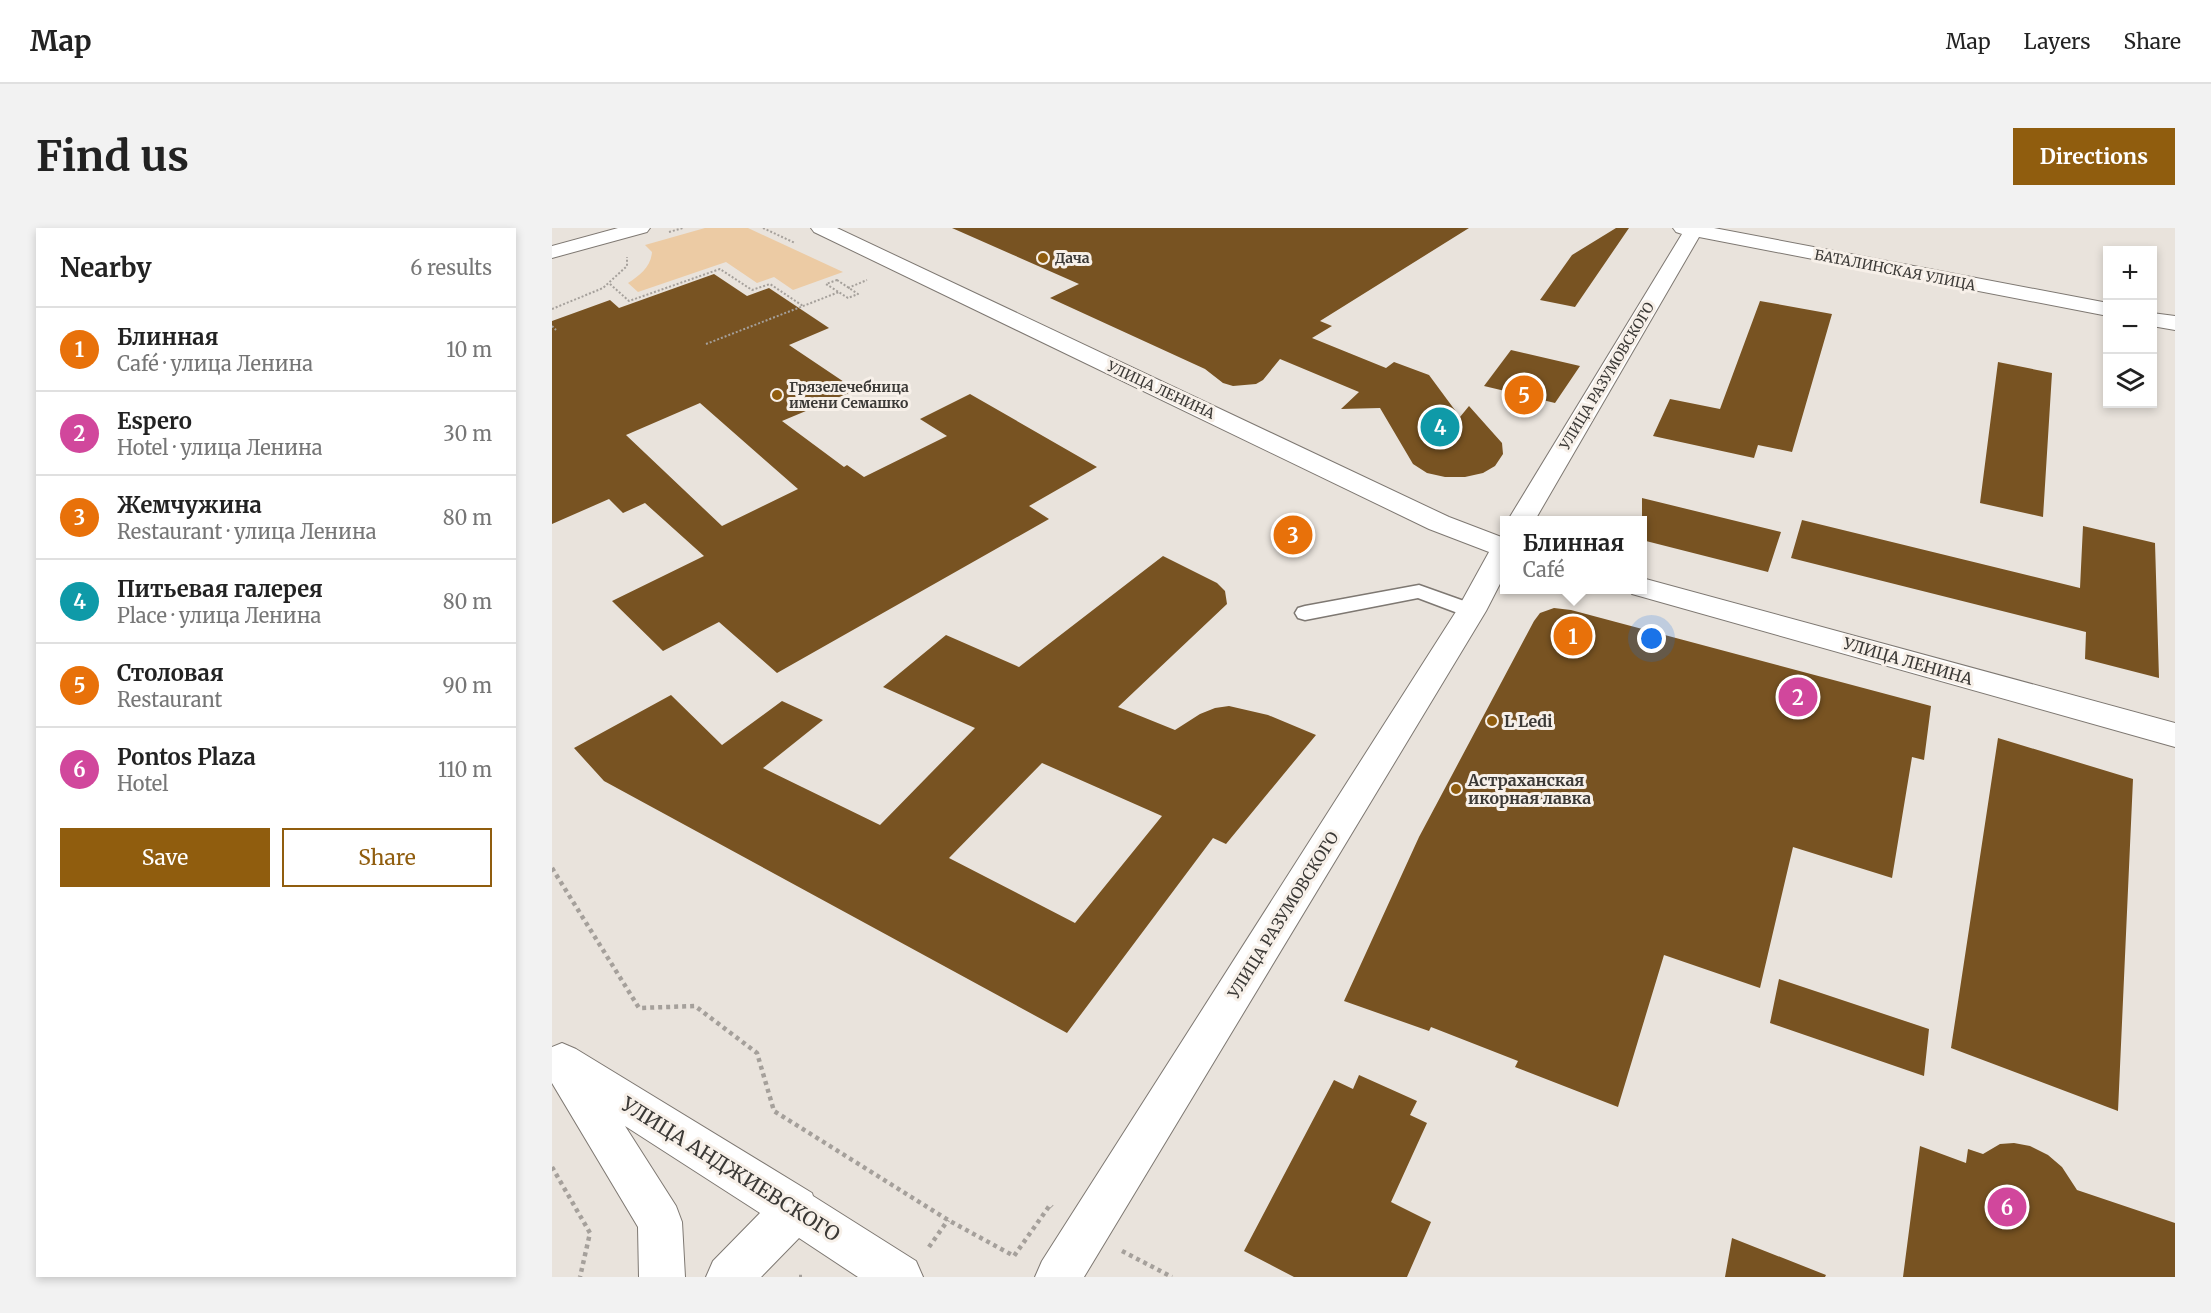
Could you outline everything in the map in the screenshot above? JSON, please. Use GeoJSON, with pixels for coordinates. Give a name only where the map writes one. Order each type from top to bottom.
{"type":"FeatureCollection","features":[{"type":"Feature","properties":{"kind":"street"},"geometry":{"type":"LineString","coordinates":[[552,252],[640,228]]}},
{"type":"Feature","properties":{"kind":"street","name":"УЛИЦА ЛЕНИНА"},"geometry":{"type":"LineString","coordinates":[[821,228],[1439,523],[1500,547]]}},
{"type":"Feature","properties":{"kind":"street","name":"УЛИЦА РАЗУМОВСКОГО"},"geometry":{"type":"LineString","coordinates":[[1523,516],[1690,229]]}},
{"type":"Feature","properties":{"kind":"street","name":"БАТАЛИНСКАЯ УЛИЦА"},"geometry":{"type":"LineString","coordinates":[[1690,229],[2103,309]]}},
{"type":"Feature","properties":{"kind":"street"},"geometry":{"type":"LineString","coordinates":[[2157,320],[2175,323]]}},
{"type":"Feature","properties":{"kind":"street","name":"УЛИЦА РАЗУМОВСКОГО"},"geometry":{"type":"LineString","coordinates":[[1058,1277],[1471,611],[1500,557]]}},
{"type":"Feature","properties":{"kind":"street","name":"УЛИЦА ЛЕНИНА"},"geometry":{"type":"LineString","coordinates":[[1647,587],[2175,735]]}},
{"type":"Feature","properties":{"kind":"street","name":"УЛИЦА АНДЖИЕВСКОГО"},"geometry":{"type":"LineString","coordinates":[[557,1053],[900,1277]]}},
{"type":"Feature","properties":{"kind":"street","name":"УЛИЦА АНДЖИЕВСКОГО"},"geometry":{"type":"LineString","coordinates":[[557,1053],[660,1222],[662,1277]]}},
{"type":"Feature","properties":{"kind":"street"},"geometry":{"type":"LineString","coordinates":[[729,1277],[796,1209]]}},
{"type":"Feature","properties":{"kind":"lane"},"geometry":{"type":"LineString","coordinates":[[1305,613],[1419,591],[1471,611]]}},
{"type":"Feature","properties":{"kind":"path"},"geometry":{"type":"LineString","coordinates":[[552,309],[596,293],[622,274],[627,266],[626,254],[610,236]]}},
{"type":"Feature","properties":{"kind":"path"},"geometry":{"type":"LineString","coordinates":[[610,284],[629,301],[720,269],[752,290],[770,284],[803,306]]}},
{"type":"Feature","properties":{"kind":"path"},"geometry":{"type":"LineString","coordinates":[[848,288],[870,279]]}},
{"type":"Feature","properties":{"kind":"path"},"geometry":{"type":"LineString","coordinates":[[837,280],[848,288],[858,294],[848,298],[826,284],[837,280]]}},
{"type":"Feature","properties":{"kind":"path"},"geometry":{"type":"LineString","coordinates":[[706,344],[838,292]]}},
{"type":"Feature","properties":{"kind":"path"},"geometry":{"type":"LineString","coordinates":[[552,326],[556,330]]}},
{"type":"Feature","properties":{"kind":"path"},"geometry":{"type":"LineString","coordinates":[[552,868],[639,1008],[695,1006],[757,1053],[774,1111],[948,1220],[1014,1256],[1050,1205],[1140,1262],[1172,1277]]}},
{"type":"Feature","properties":{"kind":"path"},"geometry":{"type":"LineString","coordinates":[[552,1167],[590,1233],[580,1277]]}},
{"type":"Feature","properties":{"kind":"shaded area"},"geometry":{"type":"Polygon","coordinates":[[[705,228],[748,228],[843,272],[793,290],[774,277],[757,283],[726,262],[638,292],[628,283],[647,267],[652,252],[645,245],[705,228]]]}},
{"type":"Feature","properties":{"kind":"building"},"geometry":{"type":"Polygon","coordinates":[[[952,228],[1469,228],[1320,321],[1332,326],[1312,338],[1386,368],[1394,362],[1429,375],[1460,417],[1469,406],[1502,443],[1503,454],[1495,466],[1483,473],[1465,477],[1445,477],[1427,473],[1413,464],[1380,408],[1341,409],[1359,392],[1280,359],[1263,380],[1256,384],[1233,386],[1223,383],[1205,369],[1050,298],[1079,284],[952,228]]]}},
{"type":"Feature","properties":{"kind":"building"},"geometry":{"type":"Polygon","coordinates":[[[1616,228],[1629,228],[1575,307],[1540,300],[1572,255],[1616,228]]]}},
{"type":"Feature","properties":{"kind":"building"},"geometry":{"type":"Polygon","coordinates":[[[714,274],[747,296],[769,288],[829,328],[789,345],[856,390],[782,421],[844,467],[847,465],[864,477],[947,436],[920,419],[970,394],[1097,467],[1029,506],[1049,519],[777,673],[719,622],[663,651],[612,601],[704,556],[645,503],[623,513],[609,499],[552,524],[552,321],[610,300],[619,308],[714,274]],[[700,403],[626,435],[722,526],[798,489],[700,403]]]}},
{"type":"Feature","properties":{"kind":"building"},"geometry":{"type":"Polygon","coordinates":[[[1760,301],[1832,314],[1792,452],[1758,445],[1754,458],[1653,436],[1670,399],[1720,409],[1760,301]]]}},
{"type":"Feature","properties":{"kind":"building"},"geometry":{"type":"Polygon","coordinates":[[[1511,350],[1580,366],[1555,403],[1484,386],[1511,350]]]}},
{"type":"Feature","properties":{"kind":"building"},"geometry":{"type":"Polygon","coordinates":[[[1998,362],[2052,373],[2043,517],[1980,503],[1998,362]]]}},
{"type":"Feature","properties":{"kind":"building"},"geometry":{"type":"Polygon","coordinates":[[[1642,498],[1781,532],[1768,572],[1647,541],[1647,516],[1642,516],[1642,498]]]}},
{"type":"Feature","properties":{"kind":"building"},"geometry":{"type":"Polygon","coordinates":[[[1802,520],[2080,588],[2083,526],[2155,543],[2159,678],[2085,659],[2086,632],[1791,558],[1802,520]]]}},
{"type":"Feature","properties":{"kind":"building"},"geometry":{"type":"Polygon","coordinates":[[[1163,556],[1217,583],[1225,591],[1227,604],[1118,707],[1175,730],[1200,714],[1229,706],[1268,715],[1316,735],[1226,844],[1213,838],[1067,1033],[604,781],[574,748],[671,695],[722,745],[782,701],[823,720],[763,768],[880,825],[975,728],[883,687],[946,635],[1019,667],[1163,556]],[[1042,763],[949,858],[1075,923],[1162,816],[1042,763]]]}},
{"type":"Feature","properties":{"kind":"building"},"geometry":{"type":"Polygon","coordinates":[[[1554,608],[1571,610],[1931,706],[1924,760],[1912,757],[1892,878],[1793,847],[1760,988],[1664,955],[1618,1107],[1515,1067],[1518,1061],[1431,1027],[1429,1031],[1344,1001],[1419,837],[1534,621],[1540,613],[1554,608]]]}},
{"type":"Feature","properties":{"kind":"building"},"geometry":{"type":"Polygon","coordinates":[[[1998,738],[2133,779],[2118,1111],[1951,1048],[1998,738]]]}},
{"type":"Feature","properties":{"kind":"building"},"geometry":{"type":"Polygon","coordinates":[[[1779,979],[1929,1029],[1924,1076],[1770,1023],[1779,979]]]}},
{"type":"Feature","properties":{"kind":"building"},"geometry":{"type":"Polygon","coordinates":[[[1359,1075],[1417,1101],[1410,1115],[1427,1123],[1391,1202],[1431,1222],[1407,1277],[1294,1277],[1244,1251],[1334,1080],[1353,1089],[1359,1075]]]}},
{"type":"Feature","properties":{"kind":"building"},"geometry":{"type":"Polygon","coordinates":[[[2014,1143],[2030,1146],[2048,1155],[2062,1167],[2077,1190],[2175,1223],[2175,1277],[1903,1277],[1920,1146],[1966,1163],[1968,1149],[1983,1154],[2000,1144],[2014,1143]]]}},
{"type":"Feature","properties":{"kind":"building"},"geometry":{"type":"Polygon","coordinates":[[[1732,1238],[1826,1275],[1825,1277],[1725,1277],[1732,1238]]]}},
{"type":"Feature","properties":{"kind":"place","name":"Дача"},"geometry":{"type":"Point","coordinates":[1043,258]}},
{"type":"Feature","properties":{"kind":"place","name":"Грязелечебница имени Семашко"},"geometry":{"type":"Point","coordinates":[777,395]}},
{"type":"Feature","properties":{"kind":"place","name":"Столовая"},"geometry":{"type":"Point","coordinates":[1524,395]}},
{"type":"Feature","properties":{"kind":"place","name":"Питьевая галерея"},"geometry":{"type":"Point","coordinates":[1440,427]}},
{"type":"Feature","properties":{"kind":"place","name":"Жемчужина"},"geometry":{"type":"Point","coordinates":[1293,535]}},
{"type":"Feature","properties":{"kind":"place","name":"Блинная"},"geometry":{"type":"Point","coordinates":[1573,636]}},
{"type":"Feature","properties":{"kind":"place","name":"Espero"},"geometry":{"type":"Point","coordinates":[1798,697]}},
{"type":"Feature","properties":{"kind":"place","name":"L Ledi"},"geometry":{"type":"Point","coordinates":[1492,721]}},
{"type":"Feature","properties":{"kind":"place","name":"Астраханская икорная лавка"},"geometry":{"type":"Point","coordinates":[1456,789]}},
{"type":"Feature","properties":{"kind":"place","name":"Pontos Plaza"},"geometry":{"type":"Point","coordinates":[2007,1207]}}]}
